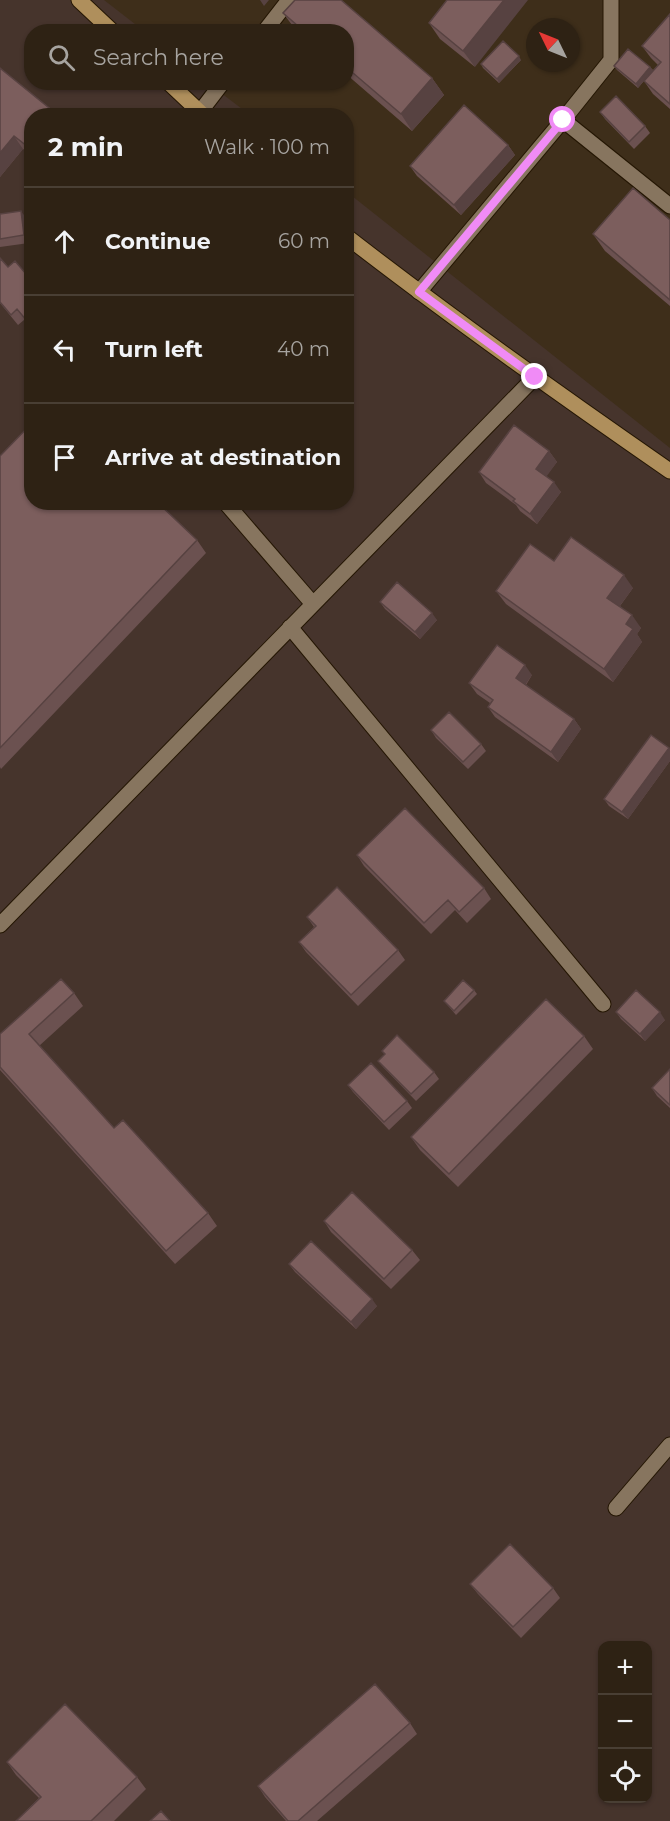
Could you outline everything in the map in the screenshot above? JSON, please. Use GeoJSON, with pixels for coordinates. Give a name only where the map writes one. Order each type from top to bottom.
{"type":"FeatureCollection","features":[{"type":"Feature","properties":{"kind":"main road"},"geometry":{"type":"LineString","coordinates":[[79,0],[104,24]]}},
{"type":"Feature","properties":{"kind":"main road"},"geometry":{"type":"LineString","coordinates":[[176,90],[196,108]]}},
{"type":"Feature","properties":{"kind":"main road"},"geometry":{"type":"LineString","coordinates":[[354,242],[535,377],[670,471]]}},
{"type":"Feature","properties":{"kind":"street"},"geometry":{"type":"LineString","coordinates":[[270,24],[289,0]]}},
{"type":"Feature","properties":{"kind":"street"},"geometry":{"type":"LineString","coordinates":[[419,292],[611,60],[611,0]]}},
{"type":"Feature","properties":{"kind":"street"},"geometry":{"type":"LineString","coordinates":[[206,108],[218,90]]}},
{"type":"Feature","properties":{"kind":"street"},"geometry":{"type":"LineString","coordinates":[[563,120],[670,206]]}},
{"type":"Feature","properties":{"kind":"street"},"geometry":{"type":"LineString","coordinates":[[0,925],[535,377]]}},
{"type":"Feature","properties":{"kind":"street"},"geometry":{"type":"LineString","coordinates":[[232,510],[313,604]]}},
{"type":"Feature","properties":{"kind":"street"},"geometry":{"type":"LineString","coordinates":[[290,627],[603,1004]]}},
{"type":"Feature","properties":{"kind":"street"},"geometry":{"type":"LineString","coordinates":[[616,1508],[670,1445]]}},
{"type":"Feature","properties":{"kind":"shaded area"},"geometry":{"type":"Polygon","coordinates":[[[0,0],[104,0],[135,24],[24,24],[24,90],[217,90],[241,108],[24,108],[24,510],[354,510],[354,198],[670,448],[670,1821],[0,1821],[0,0]]]}},
{"type":"Feature","properties":{"kind":"building"},"geometry":{"type":"Polygon","coordinates":[[[295,0],[341,0],[432,78],[401,114],[354,74],[354,24],[296,24],[283,13],[295,0]]]}},
{"type":"Feature","properties":{"kind":"building"},"geometry":{"type":"Polygon","coordinates":[[[447,0],[504,0],[463,51],[429,23],[447,0]]]}},
{"type":"Feature","properties":{"kind":"building"},"geometry":{"type":"Polygon","coordinates":[[[670,14],[670,104],[644,81],[661,62],[642,46],[670,14]]]}},
{"type":"Feature","properties":{"kind":"building"},"geometry":{"type":"Polygon","coordinates":[[[503,41],[519,56],[497,79],[481,64],[503,41]]]}},
{"type":"Feature","properties":{"kind":"building"},"geometry":{"type":"Polygon","coordinates":[[[628,49],[650,67],[636,84],[614,66],[628,49]]]}},
{"type":"Feature","properties":{"kind":"building"},"geometry":{"type":"Polygon","coordinates":[[[0,68],[24,88],[24,90],[49,108],[24,108],[24,144],[14,136],[0,153],[0,68]]]}},
{"type":"Feature","properties":{"kind":"building"},"geometry":{"type":"Polygon","coordinates":[[[616,96],[645,126],[629,142],[600,112],[616,96]]]}},
{"type":"Feature","properties":{"kind":"building"},"geometry":{"type":"Polygon","coordinates":[[[464,105],[508,145],[454,205],[410,166],[464,105]]]}},
{"type":"Feature","properties":{"kind":"building"},"geometry":{"type":"Polygon","coordinates":[[[633,188],[670,220],[670,300],[593,234],[633,188]]]}},
{"type":"Feature","properties":{"kind":"building"},"geometry":{"type":"Polygon","coordinates":[[[21,211],[24,235],[0,239],[0,214],[21,211]]]}},
{"type":"Feature","properties":{"kind":"building"},"geometry":{"type":"Polygon","coordinates":[[[0,258],[8,267],[15,261],[24,272],[24,317],[17,309],[11,315],[0,302],[0,258]]]}},
{"type":"Feature","properties":{"kind":"building"},"geometry":{"type":"Polygon","coordinates":[[[514,425],[549,451],[536,469],[554,482],[530,514],[513,501],[515,499],[479,472],[514,425]]]}},
{"type":"Feature","properties":{"kind":"building"},"geometry":{"type":"Polygon","coordinates":[[[24,431],[24,510],[165,510],[197,540],[0,748],[0,456],[24,431]]]}},
{"type":"Feature","properties":{"kind":"building"},"geometry":{"type":"Polygon","coordinates":[[[571,537],[624,575],[607,598],[632,615],[626,624],[633,629],[604,669],[496,591],[530,544],[554,561],[571,537]]]}},
{"type":"Feature","properties":{"kind":"building"},"geometry":{"type":"Polygon","coordinates":[[[397,582],[432,613],[415,632],[380,602],[397,582]]]}},
{"type":"Feature","properties":{"kind":"building"},"geometry":{"type":"Polygon","coordinates":[[[497,645],[525,665],[516,678],[574,719],[551,752],[488,707],[493,700],[469,683],[497,645]]]}},
{"type":"Feature","properties":{"kind":"building"},"geometry":{"type":"Polygon","coordinates":[[[449,712],[481,744],[463,762],[431,730],[449,712]]]}},
{"type":"Feature","properties":{"kind":"building"},"geometry":{"type":"Polygon","coordinates":[[[651,735],[669,748],[622,812],[604,799],[651,735]]]}},
{"type":"Feature","properties":{"kind":"building"},"geometry":{"type":"Polygon","coordinates":[[[405,808],[484,888],[459,912],[448,900],[424,923],[357,855],[405,808]]]}},
{"type":"Feature","properties":{"kind":"building"},"geometry":{"type":"Polygon","coordinates":[[[337,887],[398,950],[351,995],[299,942],[316,926],[307,917],[337,887]]]}},
{"type":"Feature","properties":{"kind":"building"},"geometry":{"type":"Polygon","coordinates":[[[61,979],[74,993],[29,1034],[114,1128],[123,1120],[208,1213],[166,1251],[0,1067],[0,1034],[61,979]]]}},
{"type":"Feature","properties":{"kind":"building"},"geometry":{"type":"Polygon","coordinates":[[[463,980],[474,990],[454,1011],[444,1001],[463,980]]]}},
{"type":"Feature","properties":{"kind":"building"},"geometry":{"type":"Polygon","coordinates":[[[636,990],[660,1012],[640,1034],[616,1012],[636,990]]]}},
{"type":"Feature","properties":{"kind":"building"},"geometry":{"type":"Polygon","coordinates":[[[546,999],[584,1036],[449,1174],[411,1137],[546,999]]]}},
{"type":"Feature","properties":{"kind":"building"},"geometry":{"type":"Polygon","coordinates":[[[397,1035],[434,1072],[411,1094],[378,1061],[385,1054],[382,1051],[397,1035]]]}},
{"type":"Feature","properties":{"kind":"building"},"geometry":{"type":"Polygon","coordinates":[[[371,1063],[407,1101],[384,1122],[348,1085],[371,1063]]]}},
{"type":"Feature","properties":{"kind":"building"},"geometry":{"type":"Polygon","coordinates":[[[670,1069],[670,1105],[652,1088],[670,1069]]]}},
{"type":"Feature","properties":{"kind":"building"},"geometry":{"type":"Polygon","coordinates":[[[352,1192],[412,1250],[384,1279],[324,1221],[352,1192]]]}},
{"type":"Feature","properties":{"kind":"building"},"geometry":{"type":"Polygon","coordinates":[[[311,1241],[372,1299],[351,1322],[289,1264],[311,1241]]]}},
{"type":"Feature","properties":{"kind":"building"},"geometry":{"type":"Polygon","coordinates":[[[510,1544],[553,1588],[513,1627],[470,1584],[510,1544]]]}},
{"type":"Feature","properties":{"kind":"building"},"geometry":{"type":"Polygon","coordinates":[[[375,1684],[410,1723],[298,1821],[288,1821],[258,1786],[375,1684]]]}},
{"type":"Feature","properties":{"kind":"building"},"geometry":{"type":"Polygon","coordinates":[[[65,1704],[137,1777],[91,1821],[16,1821],[41,1797],[7,1762],[65,1704]]]}},
{"type":"Feature","properties":{"kind":"building"},"geometry":{"type":"Polygon","coordinates":[[[161,1811],[170,1821],[150,1821],[161,1811]]]}},
{"type":"Feature","properties":{"kind":"route"},"geometry":{"type":"LineString","coordinates":[[535,377],[419,292],[563,120]]}}]}
